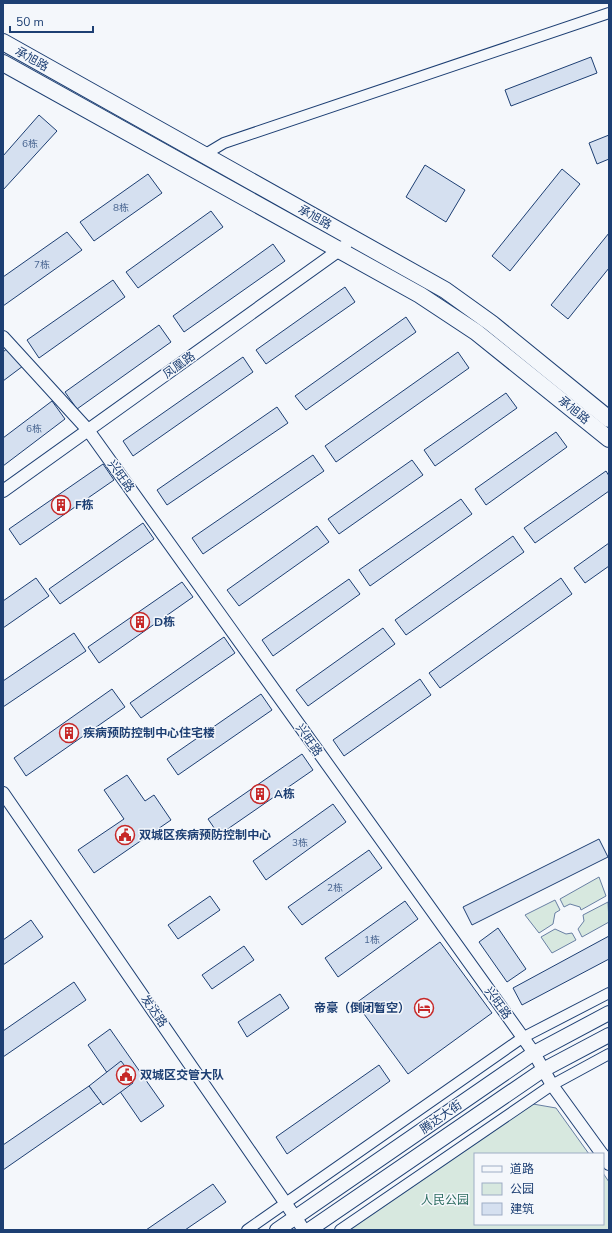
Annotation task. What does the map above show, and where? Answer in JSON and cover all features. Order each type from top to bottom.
[{"type":"main road","name":"承旭路","points":[[3,42],[445,290],[490,323],[609,419]]},
{"type":"main road","name":"承旭路","points":[[3,63],[420,295],[476,332],[609,439]]},
{"type":"main road","name":"腾达大街","points":[[277,1230],[534,1053],[609,1012]]},
{"type":"main road","name":"腾达大街","points":[[309,1230],[543,1070],[609,1035]]},
{"type":"street","points":[[204,155],[224,143],[609,13]]},
{"type":"street","name":"凤凰路","points":[[3,491],[355,239]]},
{"type":"street","name":"兴旺路","points":[[3,337],[88,430],[534,1053],[552,1085],[601,1153]]},
{"type":"street","name":"发达路","points":[[3,793],[304,1230]]},
{"type":"street","points":[[247,1230],[285,1202],[522,1038],[609,993]]},
{"type":"street","points":[[340,1230],[552,1085],[609,1054]]},
{"type":"green space","points":[[599,877],[606,896],[581,910],[580,907],[570,904],[564,907],[560,899]]},
{"type":"green space","points":[[555,900],[560,910],[555,913],[553,924],[539,933],[525,915]]},
{"type":"green space","points":[[608,902],[609,922],[582,937],[578,929],[584,921],[583,915]]},
{"type":"green space","points":[[555,929],[566,934],[572,933],[576,940],[552,953],[541,937]]},
{"type":"green space","name":"人民公园","points":[[533,1104],[556,1108],[588,1153],[474,1153],[474,1225],[604,1225],[604,1174],[609,1182],[609,1230],[346,1230]]},
{"type":"building","points":[[591,57],[597,73],[511,106],[505,90]]},
{"type":"building","points":[[39,115],[57,131],[3,190],[3,156]]},
{"type":"building","points":[[609,135],[609,159],[597,164],[589,143]]},
{"type":"building","points":[[425,165],[465,190],[446,222],[406,197]]},
{"type":"building","points":[[562,169],[580,184],[510,271],[492,256]]},
{"type":"building","points":[[148,174],[162,193],[94,241],[80,222]]},
{"type":"building","points":[[211,211],[223,227],[138,288],[126,272]]},
{"type":"building","points":[[67,232],[82,250],[3,306],[3,277]]},
{"type":"building","points":[[609,233],[609,268],[568,319],[551,305]]},
{"type":"building","points":[[273,244],[285,261],[184,332],[173,316]]},
{"type":"building","points":[[113,280],[125,297],[39,358],[27,340]]},
{"type":"building","points":[[345,287],[355,302],[266,364],[256,350]]},
{"type":"building","points":[[406,317],[416,332],[306,410],[295,396]]},
{"type":"building","points":[[159,325],[171,342],[77,409],[65,392]]},
{"type":"building","points":[[9,347],[23,366],[3,381],[3,352]]},
{"type":"building","points":[[458,352],[469,368],[336,462],[325,446]]},
{"type":"building","points":[[243,357],[253,372],[133,456],[123,441]]},
{"type":"building","points":[[506,393],[517,408],[435,466],[424,450]]},
{"type":"building","points":[[52,401],[65,419],[3,466],[3,438]]},
{"type":"building","points":[[277,407],[288,423],[167,505],[157,490]]},
{"type":"building","points":[[556,432],[567,447],[486,505],[475,489]]},
{"type":"building","points":[[313,455],[324,471],[203,554],[192,538]]},
{"type":"building","points":[[412,460],[423,475],[339,534],[328,519]]},
{"type":"building","name":"F栋","points":[[103,464],[114,480],[20,545],[9,529]]},
{"type":"building","points":[[606,471],[609,476],[609,491],[535,543],[524,528]]},
{"type":"building","points":[[461,499],[472,514],[370,586],[359,570]]},
{"type":"building","points":[[143,523],[154,539],[60,604],[49,589]]},
{"type":"building","points":[[317,526],[329,542],[239,606],[227,590]]},
{"type":"building","points":[[513,536],[524,552],[406,635],[395,620]]},
{"type":"building","points":[[609,543],[609,566],[585,583],[574,568]]},
{"type":"building","points":[[36,578],[49,596],[3,628],[3,601]]},
{"type":"building","points":[[561,578],[572,594],[440,688],[429,673]]},
{"type":"building","points":[[349,579],[360,594],[273,656],[262,640]]},
{"type":"building","name":"D栋","points":[[182,582],[193,597],[99,663],[88,647]]},
{"type":"building","points":[[383,628],[395,644],[308,706],[296,690]]},
{"type":"building","points":[[74,633],[86,651],[3,707],[3,681]]},
{"type":"building","points":[[224,637],[235,653],[141,718],[130,703]]},
{"type":"building","points":[[420,679],[431,695],[344,756],[333,740]]},
{"type":"building","name":"疾病预防控制中心住宅楼","points":[[112,689],[125,707],[26,776],[14,758]]},
{"type":"building","points":[[261,694],[272,710],[178,775],[167,759]]},
{"type":"building","name":"A栋","points":[[302,754],[313,770],[219,835],[208,819]]},
{"type":"building","name":"双城区疾病预防控制中心","points":[[127,775],[145,801],[154,795],[171,820],[94,873],[78,850],[124,819],[104,790]]},
{"type":"building","points":[[333,804],[346,822],[266,880],[253,861]]},
{"type":"building","points":[[599,839],[608,857],[472,925],[463,907]]},
{"type":"building","points":[[369,850],[382,868],[302,925],[288,907]]},
{"type":"building","points":[[210,896],[220,910],[178,939],[168,925]]},
{"type":"building","points":[[405,901],[418,919],[338,977],[325,958]]},
{"type":"building","points":[[31,920],[43,937],[3,965],[3,940]]},
{"type":"building","points":[[498,928],[526,969],[507,982],[479,942]]},
{"type":"building","points":[[609,936],[609,959],[522,1005],[513,988]]},
{"type":"building","name":"帝豪（倒闭暂空）","points":[[440,942],[492,1013],[408,1074],[356,1003]]},
{"type":"building","points":[[244,946],[254,960],[212,989],[202,975]]},
{"type":"building","points":[[74,982],[86,1000],[3,1057],[3,1031]]},
{"type":"building","points":[[280,994],[289,1008],[247,1037],[238,1022]]},
{"type":"building","name":"双城区交管大队","points":[[110,1029],[164,1106],[141,1122],[88,1045]]},
{"type":"building","points":[[121,1061],[128,1070],[125,1072],[133,1083],[103,1105],[89,1086]]},
{"type":"building","points":[[379,1065],[390,1081],[287,1154],[276,1137]]},
{"type":"building","points":[[89,1086],[101,1102],[3,1170],[3,1145]]},
{"type":"building","points":[[213,1184],[226,1202],[185,1230],[146,1230]]},
{"type":"place","name":"F栋","points":[[61,505]]},
{"type":"place","name":"D栋","points":[[140,622]]},
{"type":"place","name":"疾病预防控制中心住宅楼","points":[[69,733]]},
{"type":"place","name":"A栋","points":[[260,794]]},
{"type":"place","name":"双城区疾病预防控制中心","points":[[125,835]]},
{"type":"place","name":"帝豪（倒闭暂空）","points":[[424,1008]]},
{"type":"place","name":"双城区交管大队","points":[[126,1075]]}]
